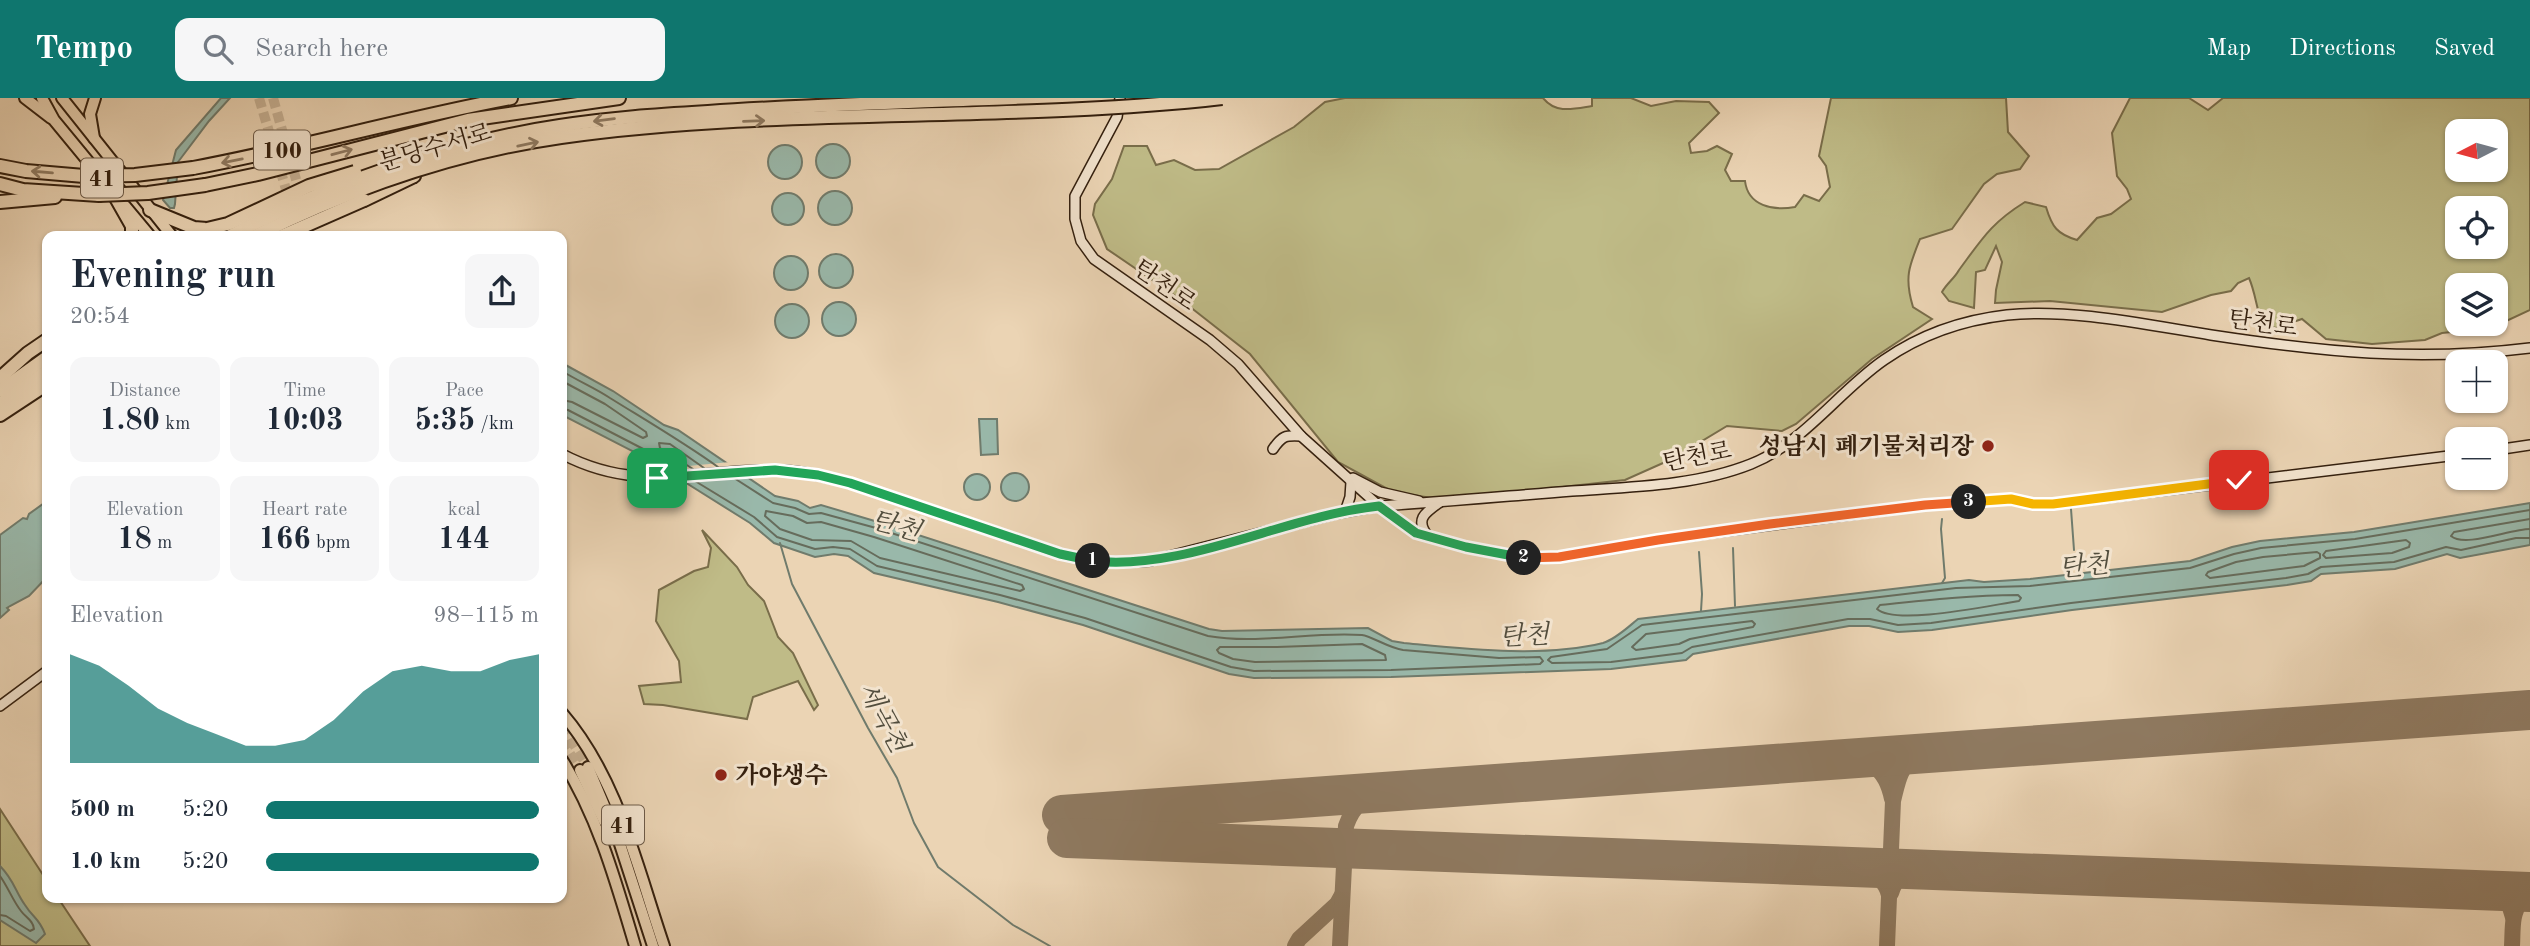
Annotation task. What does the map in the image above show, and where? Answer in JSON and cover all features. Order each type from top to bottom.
[{"type":"highway","name":"100","points":[[0,166],[84,176],[135,175],[193,169],[421,115],[511,98]]},
{"type":"highway","name":"100","points":[[0,184],[23,190],[78,194],[148,193],[258,174],[468,120],[619,98]]},
{"type":"highway","name":"분당수서로","points":[[240,231],[306,200],[499,138],[560,126],[635,117],[747,109],[1014,98]]},
{"type":"highway","name":"분당수서로","points":[[266,231],[432,161],[559,137],[636,128],[728,122],[1089,108],[1223,98]]},
{"type":"highway","points":[[150,210],[194,228],[207,229],[228,224],[309,186],[355,172],[432,161]]},
{"type":"highway","points":[[292,231],[432,161]]},
{"type":"highway","points":[[111,188],[132,226],[132,231]]},
{"type":"highway","points":[[0,202],[78,194]]},
{"type":"highway","points":[[0,378],[42,343]]},
{"type":"highway","points":[[0,391],[35,383]]},
{"type":"highway","points":[[0,404],[35,383]]},
{"type":"highway","points":[[0,415],[35,383]]},
{"type":"main road","points":[[25,98],[54,120]]},
{"type":"main road","name":"41","points":[[42,98],[54,120],[146,231]]},
{"type":"main road","name":"41","points":[[62,98],[168,231]]},
{"type":"main road","points":[[94,141],[90,114],[96,98]]},
{"type":"main road","name":"탄천로","points":[[1120,98],[1117,117],[1075,196],[1075,219],[1080,241],[1094,259],[1210,340],[1238,364],[1301,436],[1379,506],[1637,486],[1705,477],[1752,464],[1794,439],[1882,361],[1927,336],[1966,321],[2008,315],[2047,314],[2102,319],[2356,354],[2477,355],[2530,348]]},
{"type":"main road","points":[[1273,449],[1281,437],[1301,436]]},
{"type":"main road","points":[[2508,448],[2530,445]]},
{"type":"main road","points":[[567,456],[618,475],[657,478],[775,470],[818,475],[850,483],[1060,554],[1114,563],[1150,561],[1335,514],[1379,506],[1416,533],[1429,537],[1512,557],[1559,557],[1658,540],[1925,505],[2011,499],[2033,504],[2053,504],[2445,456]]},
{"type":"main road","points":[[1335,467],[1380,492],[1424,502]]},
{"type":"main road","points":[[1345,512],[1351,482]]},
{"type":"main road","points":[[1429,537],[1420,521],[1422,516],[1441,501]]},
{"type":"main road","points":[[0,706],[42,675]]},
{"type":"main road","name":"41","points":[[567,719],[598,766],[620,815],[664,946]]},
{"type":"main road","points":[[567,729],[579,735]]},
{"type":"main road","name":"41","points":[[567,768],[579,787],[598,830],[635,946]]},
{"type":"main road","points":[[645,946],[584,768],[619,841],[653,946]]},
{"type":"shaded area","points":[[1345,98],[1543,98],[1553,106],[1565,109],[1592,106],[1592,98],[1631,98],[1651,106],[1676,101],[1709,102],[1719,113],[1689,143],[1691,153],[1707,151],[1717,146],[1732,154],[1725,170],[1731,181],[1745,181],[1747,189],[1756,201],[1778,208],[1795,207],[1804,195],[1819,201],[1830,187],[1826,166],[1819,156],[1831,98],[2006,98],[2008,132],[2029,156],[2020,169],[1997,174],[1984,184],[1952,229],[1920,239],[1911,265],[1909,288],[1913,307],[1932,319],[1872,359],[1796,424],[1782,431],[1727,426],[1672,459],[1625,480],[1445,500],[1393,492],[1338,462],[1250,354],[1180,299],[1107,249],[1093,215],[1095,204],[1112,179],[1124,146],[1147,146],[1156,165],[1174,160],[1195,170],[1219,169],[1294,127],[1325,102]]},
{"type":"shaded area","points":[[2130,98],[2189,98],[2208,110],[2223,98],[2530,98],[2530,310],[2508,320],[2508,273],[2445,273],[2445,333],[2425,340],[2372,344],[2326,339],[2302,319],[2276,328],[2263,325],[2249,278],[2238,283],[2231,291],[2162,312],[2050,301],[1995,303],[2002,262],[1996,246],[1985,270],[1976,272],[1974,308],[1949,301],[1942,292],[1981,240],[2004,217],[2025,202],[2046,207],[2056,229],[2077,240],[2097,218],[2111,214],[2131,199],[2117,176],[2112,133]]},
{"type":"shaded area","points":[[702,530],[764,601],[778,637],[793,653],[818,705],[814,710],[798,681],[753,697],[747,719],[644,704],[639,686],[681,682],[679,661],[656,621],[659,590],[694,571],[708,567],[711,548]]},
{"type":"shaded area","points":[[0,809],[42,873],[42,903],[61,903],[90,946],[0,946]]},
{"type":"water","points":[[221,98],[230,98],[178,162],[175,204],[174,208],[170,208],[163,200],[176,150]]},
{"type":"water","points":[[833,144],[845,149],[850,161],[845,173],[833,178],[821,173],[816,161],[821,149]]},
{"type":"water","points":[[785,145],[797,150],[802,162],[797,174],[785,179],[773,174],[768,162],[773,150]]},
{"type":"water","points":[[835,191],[847,196],[852,208],[847,220],[835,225],[823,220],[818,208],[823,196]]},
{"type":"water","points":[[788,193],[800,197],[804,209],[800,221],[788,225],[776,221],[772,209],[776,197]]},
{"type":"water","points":[[836,254],[848,259],[853,271],[848,283],[836,288],[824,283],[819,271],[824,259]]},
{"type":"water","points":[[791,256],[803,261],[808,273],[803,285],[791,290],[779,285],[774,273],[779,261]]},
{"type":"water","points":[[839,302],[851,307],[856,319],[851,331],[839,336],[827,331],[822,319],[827,307]]},
{"type":"water","points":[[792,304],[804,309],[809,321],[804,333],[792,338],[780,333],[775,321],[780,309]]},
{"type":"water","name":"탄천","points":[[567,366],[613,391],[664,425],[678,430],[775,496],[798,501],[810,508],[821,505],[878,522],[1209,629],[1368,628],[1392,641],[1504,651],[1579,648],[1603,643],[1617,636],[1638,619],[1969,580],[1984,582],[2030,579],[2190,561],[2260,541],[2354,532],[2530,503],[2530,545],[2460,558],[2447,554],[2395,569],[2321,574],[2311,581],[2287,585],[2072,610],[1932,630],[1898,632],[1869,626],[1849,626],[1693,654],[1686,660],[1611,669],[1391,677],[1254,678],[1229,674],[1083,625],[874,573],[848,556],[834,554],[815,557],[774,543],[750,523],[648,459],[567,418]]},
{"type":"water","points":[[979,419],[997,419],[998,454],[981,455]]},
{"type":"water","points":[[1015,473],[1025,477],[1029,487],[1025,497],[1015,501],[1005,497],[1001,487],[1005,477]]},
{"type":"water","points":[[977,474],[986,478],[990,487],[986,496],[977,500],[968,496],[964,487],[968,478]]},
{"type":"water","points":[[42,505],[42,582],[29,596],[7,608],[9,610],[0,618],[0,535],[23,518],[27,519],[29,514]]},
{"type":"water","points":[[0,866],[43,929],[45,934],[36,943],[0,920]]},
{"type":"pier","points":[[730,462],[751,477],[679,483],[657,469]]},
{"type":"waterway","points":[[2071,509],[2074,550]]},
{"type":"waterway","points":[[1942,519],[1945,578],[1942,583]]},
{"type":"waterway","name":"세곡천","points":[[780,543],[792,584],[897,778],[914,823],[938,867],[1013,925],[1050,946]]},
{"type":"waterway","points":[[1733,548],[1735,606]]},
{"type":"waterway","points":[[1699,552],[1701,611]]},
{"type":"waterway","points":[[2069,575],[2075,557]]},
{"type":"taxiway","points":[[1887,946],[1893,801],[1896,788],[1903,770],[1913,759],[1944,750]]},
{"type":"taxiway","points":[[1838,758],[1859,761],[1874,767],[1885,779],[1892,799]]},
{"type":"taxiway","points":[[1340,946],[1346,826],[1361,803],[1386,791]]},
{"type":"taxiway","points":[[1863,868],[1879,878],[1889,895]]},
{"type":"taxiway","points":[[1891,893],[1901,877],[1920,870]]},
{"type":"taxiway","points":[[2480,891],[2489,897],[2508,901],[2513,917]]},
{"type":"taxiway","points":[[1295,946],[1299,939],[1337,904],[1342,895]]},
{"type":"taxiway","points":[[2512,946],[2516,911],[2521,901],[2530,902]]},
{"type":"runway","points":[[1062,815],[2530,710]]},
{"type":"runway","points":[[1067,838],[2530,892]]},
{"type":"tunnel","points":[[259,98],[290,203]]},
{"type":"tunnel","points":[[273,98],[301,197]]},
{"type":"tunnel","points":[[567,734],[588,767]]},
{"type":"tunnel","points":[[567,749],[580,770]]},
{"type":"place","name":"성남시 폐기물처리장","points":[[1988,446]]},
{"type":"place","name":"가야생수","points":[[721,775]]},
{"type":"route","points":[[657,478],[775,470],[818,475],[850,483],[1060,554],[1114,563],[1150,561],[1335,514],[1379,506],[1416,533],[1466,547],[1527,559],[1559,557],[1720,531],[1941,503],[2011,499],[2033,504],[2053,504],[2239,480]]}]
